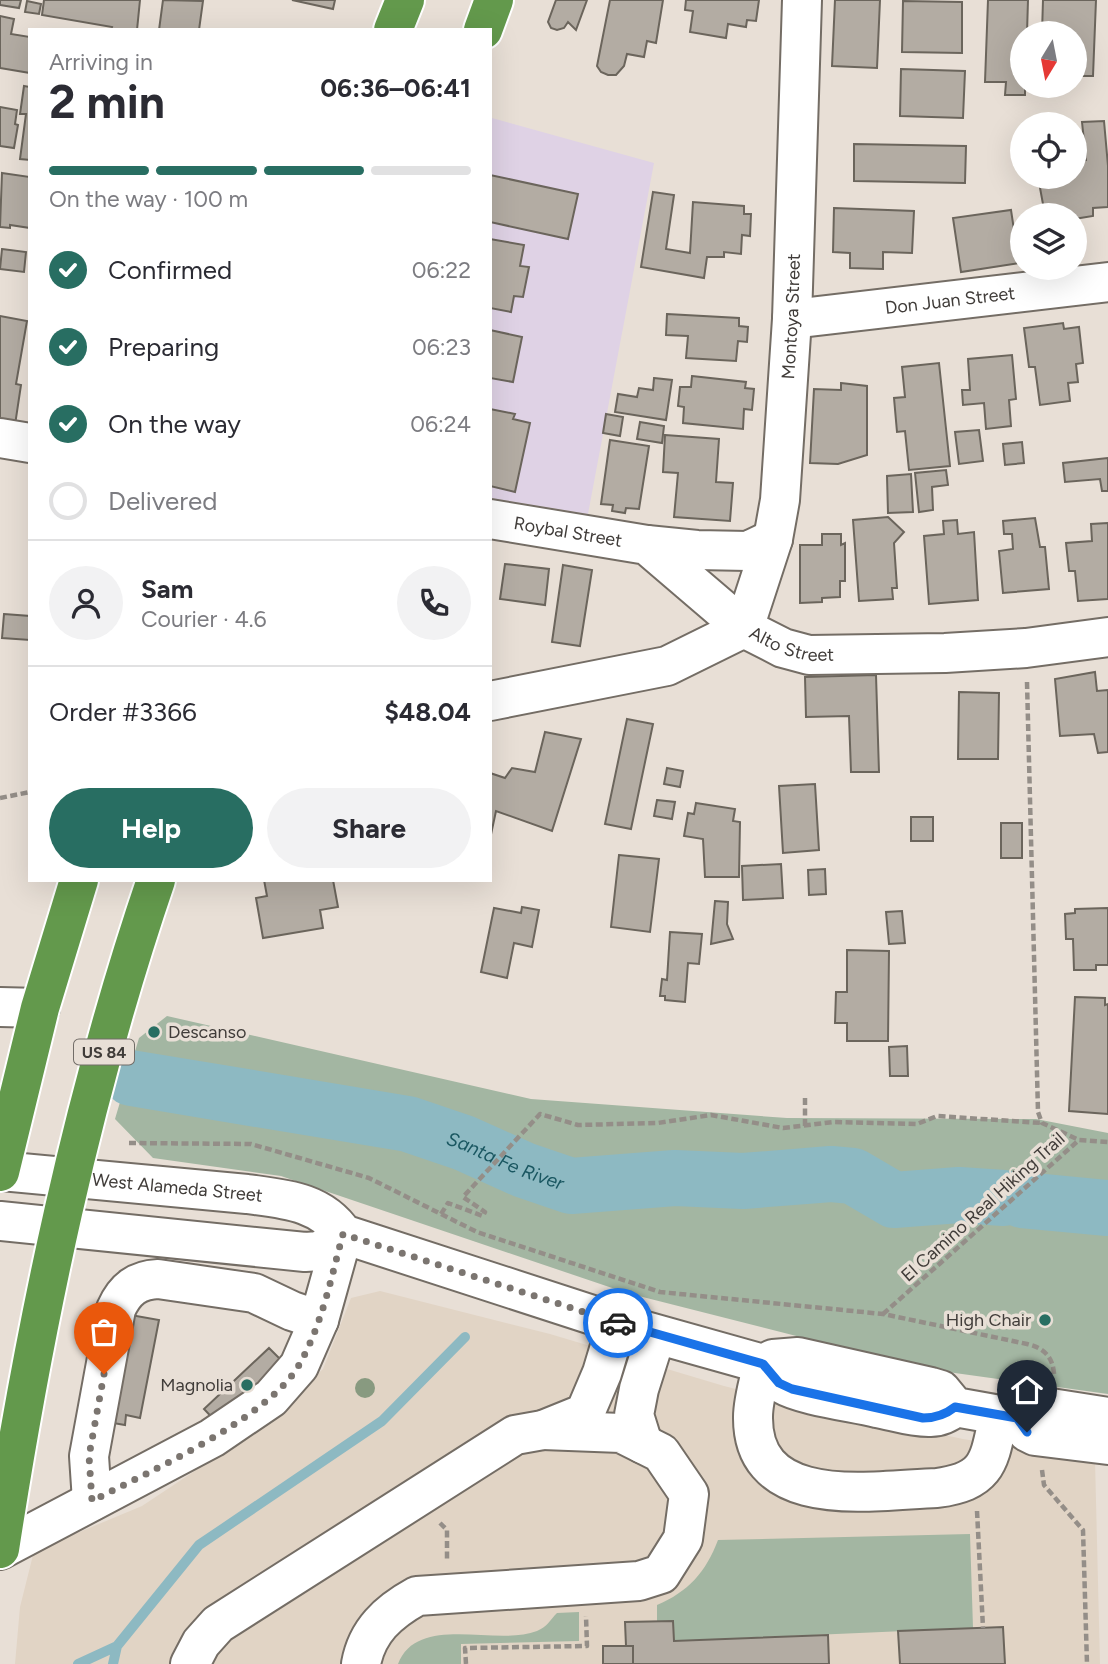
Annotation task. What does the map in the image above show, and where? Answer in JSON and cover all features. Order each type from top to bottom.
[{"type":"highway","points":[[394,28],[405,0]]},
{"type":"highway","points":[[484,28],[494,0]]},
{"type":"highway","points":[[0,1171],[40,1008],[78,882]]},
{"type":"highway","name":"US 84","points":[[0,1549],[13,1460],[71,1178],[102,1059],[155,882]]},
{"type":"street","name":"Montoya Street","points":[[744,628],[773,539],[780,500],[792,319],[802,0]]},
{"type":"street","name":"Don Juan Street","points":[[792,319],[1108,282]]},
{"type":"street","points":[[0,438],[28,443]]},
{"type":"street","name":"Roybal Street","points":[[492,519],[647,545],[697,550],[748,551],[773,539]]},
{"type":"street","name":"Roybal Street","points":[[647,545],[744,628]]},
{"type":"street","name":"Alto Street","points":[[492,701],[667,666],[744,628],[783,648],[809,655],[972,652],[1108,637]]},
{"type":"street","points":[[0,1007],[40,1008]]},
{"type":"street","name":"West Alameda Street","points":[[0,1171],[277,1199],[324,1212],[343,1234],[656,1335],[763,1364],[779,1383],[792,1389],[923,1418],[935,1418],[955,1407],[1008,1416],[1035,1436],[1108,1445]]},
{"type":"street","points":[[0,1221],[305,1252],[320,1251],[343,1234]]},
{"type":"street","points":[[0,1549],[212,1438],[271,1398],[299,1366],[319,1320],[343,1234]]},
{"type":"street","points":[[92,1501],[89,1456],[116,1309],[127,1290],[146,1279],[158,1279],[254,1293],[319,1320]]},
{"type":"street","points":[[190,1664],[201,1643],[218,1625],[515,1435],[543,1430],[585,1413],[602,1373],[618,1323]]},
{"type":"street","points":[[643,1444],[634,1415],[656,1335]]},
{"type":"street","points":[[763,1364],[753,1418],[759,1447],[776,1472],[788,1481],[818,1491],[937,1488],[965,1481],[987,1465],[1008,1416]]},
{"type":"street","name":"West Alameda Street","points":[[1008,1416],[1038,1406],[1108,1417]]},
{"type":"street","points":[[361,1664],[364,1646],[378,1626],[398,1607],[417,1596],[639,1581],[661,1574],[682,1539],[689,1494],[661,1453],[621,1433],[543,1430]]},
{"type":"path","points":[[1027,679],[1036,1072],[1038,1112],[1042,1123]]},
{"type":"path","points":[[0,798],[28,792]]},
{"type":"path","points":[[805,1098],[805,1125]]},
{"type":"path","points":[[441,1214],[448,1203],[483,1216],[485,1212],[463,1198],[540,1114],[578,1125],[658,1123],[710,1115],[783,1128],[833,1122],[917,1125],[937,1116],[1042,1123],[1079,1140]]},
{"type":"path","name":"El Camino Real Hiking Trail","points":[[883,1314],[1079,1140],[1108,1142]]},
{"type":"path","points":[[129,1143],[251,1144],[369,1178],[477,1231],[660,1292],[883,1314],[1037,1346],[1051,1359],[1054,1379]]},
{"type":"path","points":[[1041,1460],[1044,1485],[1083,1530],[1087,1664]]},
{"type":"path","points":[[977,1500],[983,1628]]},
{"type":"path","points":[[466,1664],[466,1648],[587,1646],[586,1606]]},
{"type":"shaded area","points":[[492,118],[654,163],[588,514],[492,498]]},
{"type":"shaded area","points":[[380,1291],[550,1334],[782,1401],[963,1439],[1095,1460],[1100,1664],[15,1664],[20,1607],[34,1551],[142,1506],[258,1429],[323,1369],[351,1298]]},
{"type":"green space","points":[[167,1016],[531,1099],[787,1118],[1036,1119],[1108,1133],[1108,1394],[926,1369],[627,1293],[281,1176],[153,1158],[115,1119],[139,1038]]},
{"type":"green space","points":[[970,1534],[973,1628],[674,1641],[673,1621],[657,1621],[657,1605],[678,1594],[695,1580],[708,1562],[718,1540]]},
{"type":"green space","points":[[579,1612],[579,1641],[461,1644],[461,1664],[398,1664],[408,1649],[422,1640],[440,1635],[520,1635],[537,1631],[557,1613]]},
{"type":"building","points":[[0,0],[21,0],[19,8],[0,5]]},
{"type":"building","points":[[44,0],[140,0],[137,28],[112,28],[42,15]]},
{"type":"building","points":[[163,0],[203,1],[199,28],[159,28]]},
{"type":"building","points":[[292,0],[335,0],[333,9]]},
{"type":"building","points":[[556,0],[587,0],[576,30],[568,22],[564,28],[551,28],[548,22]]},
{"type":"building","points":[[610,0],[663,0],[656,43],[647,41],[644,57],[627,54],[624,66],[616,75],[601,72],[597,66]]},
{"type":"building","points":[[686,0],[759,0],[756,21],[747,20],[746,27],[728,24],[726,38],[690,32],[693,11],[685,10]]},
{"type":"building","points":[[835,0],[880,0],[877,68],[832,66]]},
{"type":"building","points":[[988,0],[1028,0],[1027,21],[1010,21],[1010,95],[1005,95],[1006,82],[985,82]]},
{"type":"building","points":[[1043,0],[1096,0],[1093,76],[1087,76],[1087,21],[1042,21]]},
{"type":"building","points":[[27,1],[41,4],[39,14],[25,12]]},
{"type":"building","points":[[903,1],[962,2],[962,53],[902,52]]},
{"type":"building","points":[[0,16],[14,19],[11,34],[28,37],[28,73],[0,68]]},
{"type":"building","points":[[901,69],[965,71],[963,118],[900,116]]},
{"type":"building","points":[[24,86],[28,87],[28,160],[20,159],[26,114],[20,114]]},
{"type":"building","points":[[0,107],[17,110],[15,124],[18,125],[14,148],[0,146]]},
{"type":"building","points":[[1104,121],[1108,207],[1093,208],[1093,216],[1087,217],[1087,203],[1043,203],[1040,189],[1087,189],[1087,122]]},
{"type":"building","points":[[854,144],[966,146],[965,183],[854,181]]},
{"type":"building","points":[[2,173],[28,177],[28,228],[10,225],[10,228],[0,227]]},
{"type":"building","points":[[492,175],[578,194],[568,239],[492,222]]},
{"type":"building","points":[[653,192],[674,195],[666,249],[690,253],[693,202],[744,206],[744,214],[751,214],[750,236],[742,235],[741,254],[724,252],[724,257],[707,257],[704,278],[641,267]]},
{"type":"building","points":[[834,208],[914,211],[912,253],[883,252],[883,269],[850,268],[850,253],[833,252]]},
{"type":"building","points":[[1010,210],[1010,264],[961,272],[953,218]]},
{"type":"building","points":[[492,239],[524,245],[520,266],[529,267],[523,297],[514,296],[511,312],[492,308]]},
{"type":"building","points":[[2,249],[26,252],[24,272],[0,269]]},
{"type":"building","points":[[667,314],[739,318],[739,326],[748,327],[747,342],[738,341],[736,361],[686,358],[688,336],[666,335]]},
{"type":"building","points":[[0,316],[27,321],[16,384],[21,385],[15,425],[0,423]]},
{"type":"building","points":[[1063,323],[1064,329],[1079,327],[1083,363],[1076,364],[1078,382],[1068,383],[1070,401],[1040,405],[1035,367],[1029,367],[1024,328]]},
{"type":"building","points":[[492,330],[522,337],[513,382],[492,378]]},
{"type":"building","points":[[1012,355],[1016,399],[1009,400],[1011,426],[986,429],[984,403],[963,405],[962,390],[970,390],[968,359]]},
{"type":"building","points":[[939,363],[950,466],[909,470],[905,431],[897,432],[894,398],[905,397],[902,367]]},
{"type":"building","points":[[692,376],[746,382],[745,388],[754,389],[752,410],[744,409],[743,429],[683,423],[684,407],[678,406],[680,387],[691,387]]},
{"type":"building","points":[[654,378],[672,380],[666,420],[615,412],[618,394],[637,397],[639,388],[653,390]]},
{"type":"building","points":[[841,383],[867,386],[867,455],[838,464],[810,463],[814,389],[841,390]]},
{"type":"building","points":[[492,409],[515,414],[513,419],[530,423],[515,492],[492,486]]},
{"type":"building","points":[[606,414],[623,417],[620,436],[603,433]]},
{"type":"building","points":[[640,422],[664,426],[662,443],[637,439]]},
{"type":"building","points":[[979,430],[983,461],[959,464],[955,432]]},
{"type":"building","points":[[665,435],[719,439],[716,482],[733,483],[730,521],[674,517],[678,473],[663,472]]},
{"type":"building","points":[[610,440],[649,446],[639,509],[626,508],[625,513],[612,511],[613,505],[601,504]]},
{"type":"building","points":[[1022,442],[1024,463],[1005,465],[1003,444]]},
{"type":"building","points":[[1108,458],[1108,491],[1102,491],[1100,479],[1065,482],[1063,463]]},
{"type":"building","points":[[946,470],[948,485],[932,487],[933,510],[919,512],[915,473]]},
{"type":"building","points":[[911,474],[913,512],[888,513],[887,476]]},
{"type":"building","points":[[888,517],[904,532],[894,543],[897,588],[892,588],[893,599],[859,601],[853,520]]},
{"type":"building","points":[[1035,518],[1040,547],[1045,547],[1049,589],[1003,593],[999,551],[1013,549],[1012,534],[1004,534],[1003,521]]},
{"type":"building","points":[[957,520],[958,534],[974,532],[978,600],[929,604],[924,536],[944,534],[943,521]]},
{"type":"building","points":[[1108,523],[1108,599],[1078,601],[1075,571],[1069,571],[1066,543],[1092,541],[1091,524]]},
{"type":"building","points":[[822,534],[841,534],[841,545],[845,543],[845,581],[840,581],[840,597],[822,598],[822,602],[800,603],[800,545],[822,545]]},
{"type":"building","points":[[505,564],[549,569],[545,605],[500,599]]},
{"type":"building","points":[[563,565],[592,570],[580,646],[552,642]]},
{"type":"building","points":[[4,614],[28,616],[28,640],[2,638]]},
{"type":"building","points":[[1095,672],[1097,691],[1108,690],[1108,752],[1098,753],[1094,734],[1060,736],[1055,679]]},
{"type":"building","points":[[876,675],[879,772],[851,772],[849,716],[806,717],[805,677]]},
{"type":"building","points":[[959,692],[999,693],[998,759],[958,759]]},
{"type":"building","points":[[627,719],[653,724],[631,829],[605,824]]},
{"type":"building","points":[[545,732],[581,739],[552,831],[496,811],[492,830],[492,774],[505,778],[512,768],[535,772]]},
{"type":"building","points":[[667,768],[683,771],[680,787],[664,784]]},
{"type":"building","points":[[815,784],[819,850],[783,853],[779,786]]},
{"type":"building","points":[[657,800],[675,802],[672,819],[654,816]]},
{"type":"building","points":[[696,803],[735,809],[733,821],[740,822],[739,877],[705,877],[703,839],[684,836],[688,813],[694,814]]},
{"type":"building","points":[[911,817],[933,817],[933,841],[911,841]]},
{"type":"building","points":[[1001,823],[1022,823],[1022,858],[1001,858]]},
{"type":"building","points":[[619,855],[659,859],[650,932],[611,927]]},
{"type":"building","points":[[781,864],[783,898],[743,900],[742,866]]},
{"type":"building","points":[[825,869],[826,894],[809,895],[808,870]]},
{"type":"building","points":[[264,882],[333,882],[338,907],[320,910],[323,928],[263,938],[256,898],[267,896]]},
{"type":"building","points":[[715,901],[728,902],[727,924],[733,939],[711,944]]},
{"type":"building","points":[[522,907],[539,910],[532,947],[514,943],[507,978],[481,972],[494,908],[521,913]]},
{"type":"building","points":[[1108,908],[1108,965],[1096,965],[1096,970],[1074,970],[1073,939],[1066,939],[1065,914],[1075,913],[1075,909]]},
{"type":"building","points":[[902,911],[905,943],[889,944],[886,912]]},
{"type":"building","points":[[670,932],[702,934],[699,964],[688,963],[685,1002],[665,1000],[665,996],[660,996],[662,979],[667,980]]},
{"type":"building","points":[[847,950],[889,951],[888,1041],[847,1041],[847,1023],[835,1023],[836,992],[847,992]]},
{"type":"building","points":[[1075,997],[1105,998],[1105,1005],[1108,1004],[1108,1114],[1069,1111]]},
{"type":"building","points":[[907,1046],[908,1076],[890,1076],[889,1047]]},
{"type":"building","points":[[125,1314],[159,1320],[140,1418],[126,1415],[125,1425],[113,1423]]},
{"type":"building","points":[[269,1348],[287,1366],[222,1428],[204,1409]]},
{"type":"building","points":[[673,1621],[674,1641],[828,1635],[829,1664],[633,1664],[633,1646],[626,1646],[625,1622]]},
{"type":"building","points":[[1003,1627],[1005,1664],[900,1664],[898,1631]]},
{"type":"building","points":[[603,1646],[633,1646],[633,1664],[603,1664]]},
{"type":"waterway","name":"Santa Fe River","points":[[131,1078],[408,1124],[464,1143],[524,1170],[571,1186],[675,1178],[743,1181],[831,1174],[853,1176],[894,1200],[959,1195],[1004,1198]]},
{"type":"waterway","name":"Santa Fe River","points":[[1022,1200],[1108,1208]]},
{"type":"waterway","points":[[113,1664],[117,1646],[199,1545],[382,1421],[465,1337]]},
{"type":"waterway","points":[[78,1664],[117,1646]]},
{"type":"way so far","points":[[104,1374],[89,1456],[92,1501],[212,1438],[271,1398],[299,1366],[319,1320],[343,1234],[618,1323]]},
{"type":"place","name":"Descanso","points":[[154,1032]]},
{"type":"place","name":"High Chair","points":[[1045,1320]]},
{"type":"place","name":"Magnolia","points":[[247,1385]]},
{"type":"route","points":[[618,1323],[763,1364],[779,1383],[792,1389],[923,1418],[935,1418],[955,1407],[1017,1418],[1027,1432]]}]
